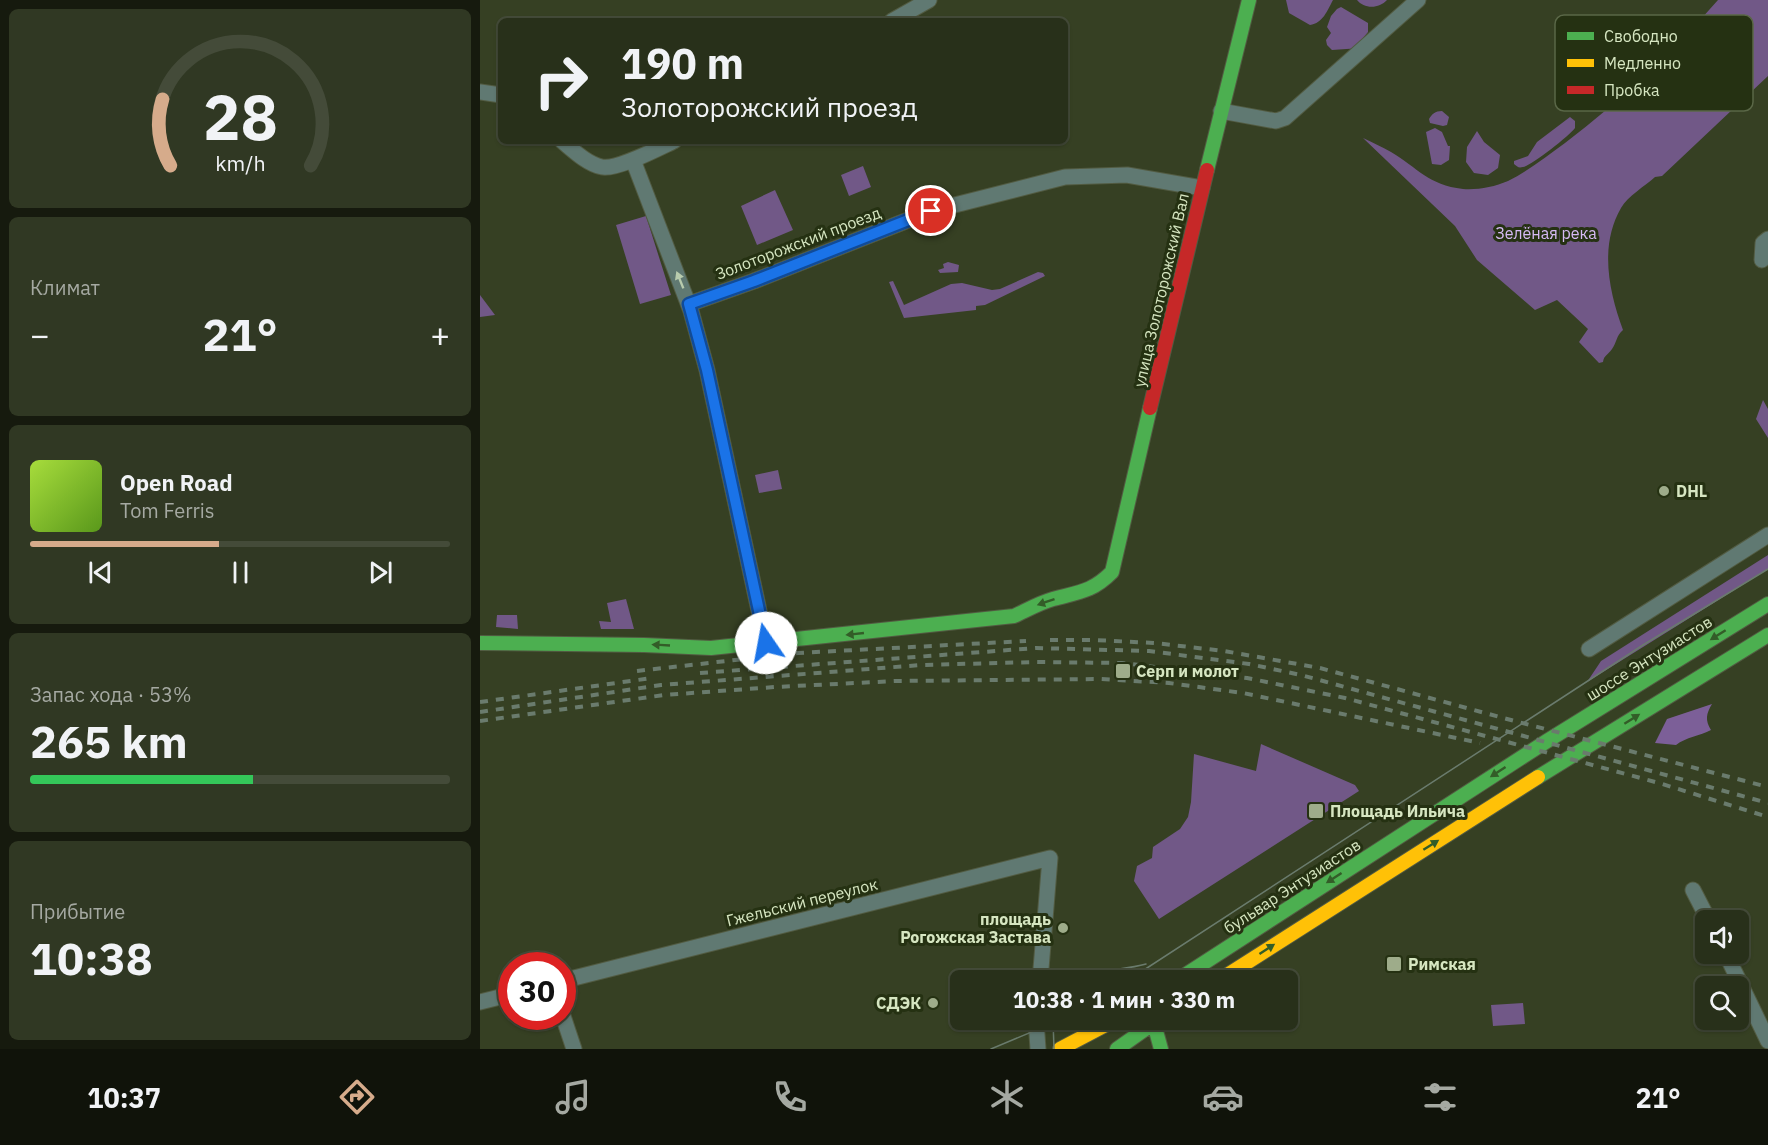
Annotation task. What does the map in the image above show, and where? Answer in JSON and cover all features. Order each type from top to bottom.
[{"type":"main road","name":"улица Золоторожский Вал","points":[[766,643],[1014,616],[1045,602],[1093,590],[1101,585],[1112,572],[1202,188],[1249,0]]},
{"type":"main road","name":"шоссе Энтузиастов","points":[[1547,741],[1768,604]]},
{"type":"main road","points":[[1235,970],[1582,749],[1768,635]]},
{"type":"main road","points":[[480,643],[711,648],[766,643]]},
{"type":"main road","name":"бульвар Энтузиастов","points":[[1193,970],[1547,741]]},
{"type":"main road","points":[[1066,1048],[1098,1030]]},
{"type":"main road","points":[[1117,1049],[1143,1030]]},
{"type":"main road","points":[[1157,1030],[1161,1049]]},
{"type":"street","points":[[896,18],[929,0]]},
{"type":"street","points":[[1221,111],[1276,121],[1285,118],[1418,0]]},
{"type":"street","points":[[480,92],[498,95]]},
{"type":"street","points":[[566,144],[588,162],[603,168],[633,160],[668,144]]},
{"type":"street","points":[[633,160],[689,304],[707,370],[766,643]]},
{"type":"street","name":"Золоторожский проезд","points":[[689,304],[754,281],[931,211],[1065,177],[1127,175],[1202,188]]},
{"type":"street","points":[[1765,262],[1763,243],[1768,238]]},
{"type":"street","points":[[1589,649],[1768,535]]},
{"type":"street","name":"Гжельский переулок","points":[[576,977],[1050,858],[1041,970]]},
{"type":"street","points":[[1693,890],[1703,910]]},
{"type":"street","points":[[1731,964],[1768,1041]]},
{"type":"street","points":[[480,1002],[498,998]]},
{"type":"street","points":[[567,1030],[573,1049]]},
{"type":"street","points":[[1037,1030],[1038,1049]]},
{"type":"green space","points":[[1286,0],[1333,0],[1321,19],[1310,25],[1289,13]]},
{"type":"green space","points":[[1357,0],[1387,0],[1372,7]]},
{"type":"green space","name":"Зелёная река","points":[[1718,0],[1768,0],[1768,76],[1753,90],[1753,15],[1705,15]]},
{"type":"green space","points":[[1341,7],[1368,23],[1368,32],[1363,38],[1366,43],[1361,48],[1332,50],[1327,45],[1326,40],[1331,33],[1327,27],[1331,16]]},
{"type":"green space","points":[[1442,111],[1449,117],[1447,125],[1430,123],[1429,119],[1433,114]]},
{"type":"green space","name":"Зелёная река","points":[[1605,111],[1731,111],[1662,176],[1655,177],[1632,195],[1621,208],[1610,238],[1608,269],[1610,285],[1623,330],[1603,362],[1599,363],[1579,342],[1588,329],[1557,300],[1535,310],[1477,260],[1455,226],[1363,138],[1391,152],[1432,180],[1463,189],[1486,188],[1503,183],[1565,143]]},
{"type":"green space","points":[[1570,117],[1575,121],[1575,128],[1558,144],[1523,167],[1514,164],[1514,161],[1528,156],[1537,142]]},
{"type":"green space","points":[[1435,128],[1442,132],[1450,146],[1449,160],[1441,165],[1432,164],[1426,132]]},
{"type":"green space","points":[[1477,131],[1484,142],[1500,155],[1498,168],[1488,175],[1474,173],[1466,162],[1467,147]]},
{"type":"green space","points":[[863,166],[871,187],[849,196],[841,175]]},
{"type":"green space","points":[[775,190],[793,230],[757,245],[741,206]]},
{"type":"green space","points":[[646,216],[671,295],[640,304],[616,225]]},
{"type":"green space","points":[[948,262],[959,265],[958,272],[940,273],[938,270],[944,268],[943,264]]},
{"type":"green space","points":[[1038,272],[1045,276],[985,305],[976,306],[976,310],[904,318],[889,282],[893,281],[904,305],[951,284],[962,283],[992,290],[1000,289]]},
{"type":"green space","points":[[480,295],[495,315],[480,317]]},
{"type":"green space","points":[[1763,400],[1768,409],[1768,438],[1756,419]]},
{"type":"green space","points":[[778,470],[782,489],[759,493],[755,475]]},
{"type":"green space","points":[[1768,555],[1768,569],[1587,682],[1601,661]]},
{"type":"green space","points":[[626,599],[634,629],[601,629],[599,621],[611,622],[607,603]]},
{"type":"green space","points":[[497,615],[517,615],[518,629],[496,627]]},
{"type":"green space","points":[[1261,744],[1355,785],[1359,791],[1159,919],[1134,881],[1137,866],[1152,858],[1153,847],[1180,829],[1188,817],[1194,754],[1256,771]]},
{"type":"green space","points":[[1523,1003],[1525,1024],[1493,1026],[1491,1005]]},
{"type":"shaded area","points":[[1712,704],[1707,717],[1711,730],[1676,745],[1655,743],[1667,719]]},
{"type":"tram line","points":[[1144,970],[1643,645],[1768,569]]},
{"type":"tram line","points":[[1112,970],[1146,964]]},
{"type":"tram line","points":[[991,1049],[1036,1030]]},
{"type":"tram line","points":[[1053,1030],[1054,1049]]},
{"type":"railway","points":[[1050,640],[1155,643],[1224,651],[1320,668],[1768,787]]},
{"type":"railway","points":[[637,671],[798,653],[1026,641]]},
{"type":"railway","points":[[700,673],[1036,648],[1149,651],[1249,664],[1301,675],[1768,803]]},
{"type":"railway","points":[[480,712],[661,685],[921,665],[1036,662],[1122,663],[1247,678],[1345,698],[1659,783],[1768,817]]},
{"type":"railway","points":[[480,702],[652,678]]},
{"type":"railway","points":[[480,721],[664,695],[775,687],[896,681],[1101,679],[1169,683],[1243,693],[1480,743]]},
{"type":"traffic: fast","points":[[1207,170],[1249,0]]},
{"type":"traffic: fast","points":[[480,643],[711,648],[1014,616],[1048,601],[1078,593],[1098,584],[1112,572],[1150,408]]},
{"type":"traffic: fast","points":[[1193,970],[1547,741],[1768,604]]},
{"type":"traffic: fast","points":[[1538,777],[1768,635]]},
{"type":"traffic: fast","points":[[1117,1049],[1144,1030]]},
{"type":"traffic: fast","points":[[1156,1030],[1161,1049]]},
{"type":"traffic: slow","points":[[1235,970],[1538,777]]},
{"type":"traffic: slow","points":[[1060,1049],[1096,1030]]},
{"type":"traffic: jam","points":[[1150,408],[1207,170]]},
{"type":"place","name":"DHL","points":[[1664,491]]},
{"type":"place","name":"Серп и молот","points":[[1123,671]]},
{"type":"place","name":"Площадь Ильича","points":[[1316,811]]},
{"type":"place","name":"площадь Рогожская Застава","points":[[1063,928]]},
{"type":"place","name":"Римская","points":[[1394,964]]},
{"type":"place","name":"СДЭК","points":[[933,1003]]},
{"type":"route","points":[[766,643],[707,370],[689,304],[754,281],[931,211]]}]
